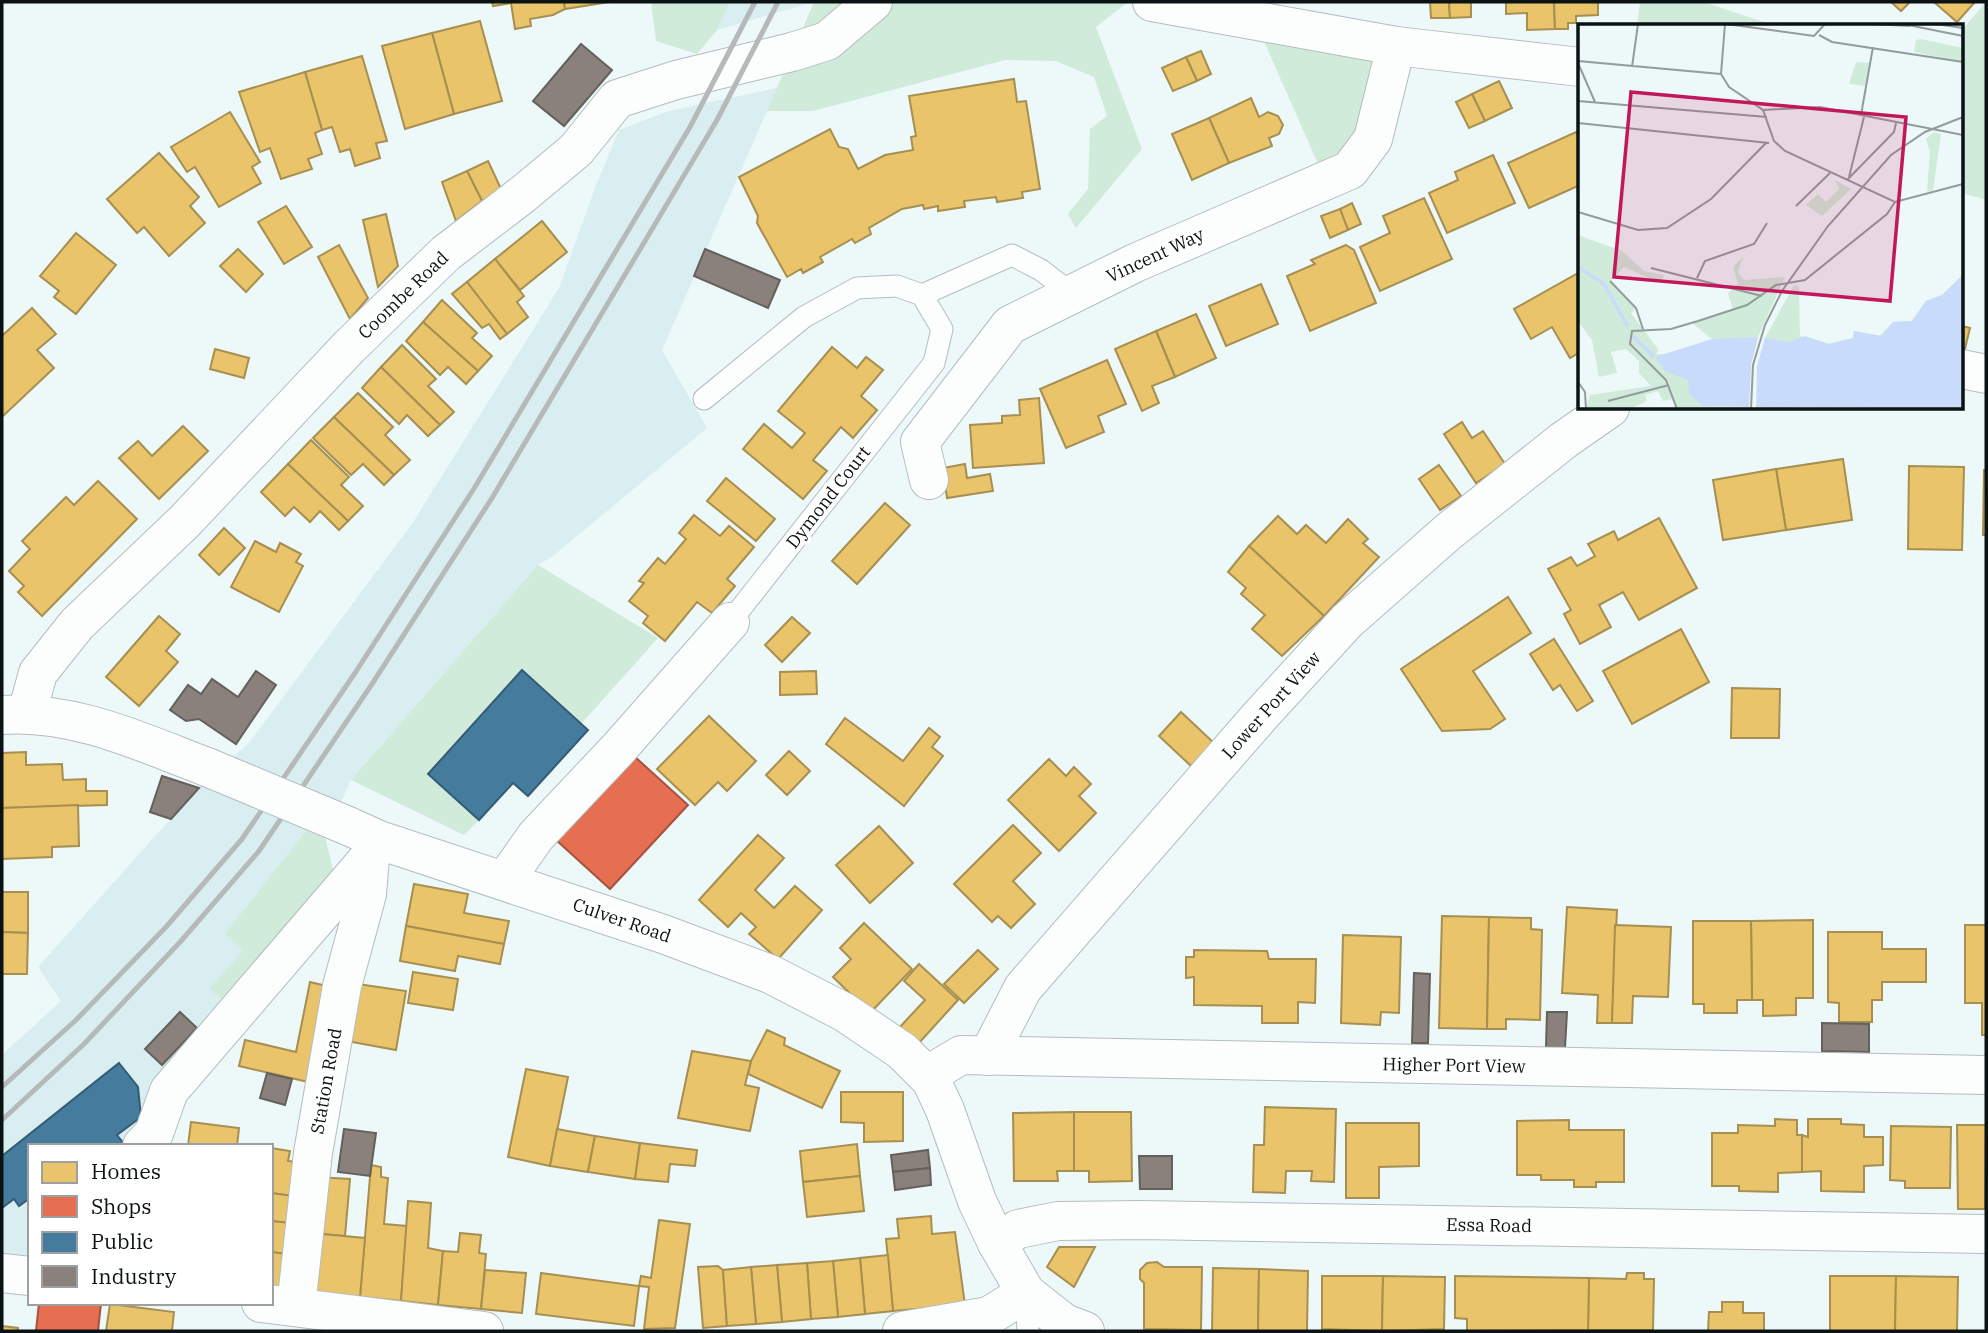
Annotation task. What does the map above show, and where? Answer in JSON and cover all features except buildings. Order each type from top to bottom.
[{"type":"street","name":"Coombe Road","points":[[14,714],[38,673],[77,624],[185,522],[348,347],[446,253],[522,195],[576,149],[617,100],[676,80],[827,41],[873,2]]},
{"type":"street","points":[[1152,2],[1396,46],[1578,67]]},
{"type":"street","name":"Vincent Way","points":[[929,480],[920,442],[1010,325],[1135,263],[1350,170],[1373,139],[1396,46]]},
{"type":"street","points":[[1964,369],[1986,374]]},
{"type":"street","name":"Lower Port View","points":[[989,1056],[1023,988],[1346,621],[1448,532],[1606,410]]},
{"type":"street","name":"Dymond Court","points":[[505,880],[536,836],[619,748],[730,622]]},
{"type":"street","name":"Culver Road","points":[[14,714],[105,728],[207,767],[366,842],[505,880],[663,934],[770,974],[844,1012],[902,1051],[928,1075],[945,1110],[977,1201],[996,1243],[1026,1293],[1064,1323],[1085,1331]]},
{"type":"street","points":[[144,1144],[154,1133],[169,1091],[366,842]]},
{"type":"street","name":"Station Road","points":[[300,1314],[313,1153],[342,986],[367,894],[366,842]]},
{"type":"street","name":"Higher Port View","points":[[928,1075],[961,1055],[1986,1075]]},
{"type":"street","name":"Essa Road","points":[[996,1243],[1018,1228],[1058,1221],[1141,1220],[1986,1234]]},
{"type":"street","points":[[2,1273],[28,1276]]},
{"type":"street","points":[[902,1331],[989,1316],[1026,1293]]},
{"type":"street","points":[[300,1314],[484,1331]]},
{"type":"lane","points":[[704,399],[804,317],[857,288],[897,286],[922,295],[1012,256],[1041,270],[1072,294]]},
{"type":"lane","name":"Dymond Court","points":[[730,622],[934,363],[942,329],[922,295]]},
{"type":"lane","points":[[1026,1293],[1028,1331]]},
{"type":"shaded area","points":[[730,2],[814,2],[717,30]]},
{"type":"shaded area","points":[[777,88],[662,350],[707,428],[553,556],[538,565],[351,780],[325,837],[336,881],[125,1144],[28,1144],[28,1256],[2,1254],[2,1055],[61,1001],[38,967],[201,785],[249,743],[412,524],[559,288],[619,130],[669,111]]},
{"type":"green space","points":[[651,2],[730,2],[717,30],[697,54],[656,41]]},
{"type":"green space","points":[[814,2],[1128,2],[1096,27],[1142,149],[1076,228],[1068,214],[1088,189],[1090,129],[1107,116],[1094,77],[1056,61],[1005,60],[813,111],[767,111]]},
{"type":"green space","points":[[1640,2],[1703,2],[1770,24],[1637,24]]},
{"type":"green space","points":[[1986,2],[1986,200],[1964,194],[1964,28]]},
{"type":"green space","points":[[1255,21],[1396,46],[1380,113],[1326,182]]},
{"type":"green space","points":[[538,565],[658,638],[581,724],[522,670],[428,774],[479,820],[464,835],[351,780]]},
{"type":"green space","points":[[306,831],[325,837],[336,881],[230,1005],[209,989],[243,951],[225,934]]},
{"type":"railway","points":[[2,1087],[76,1020],[166,927],[242,839],[355,673],[475,487],[690,127],[755,2]]},
{"type":"railway","points":[[2,1120],[84,1044],[181,941],[259,851],[372,684],[492,498],[717,120],[778,2]]}]
